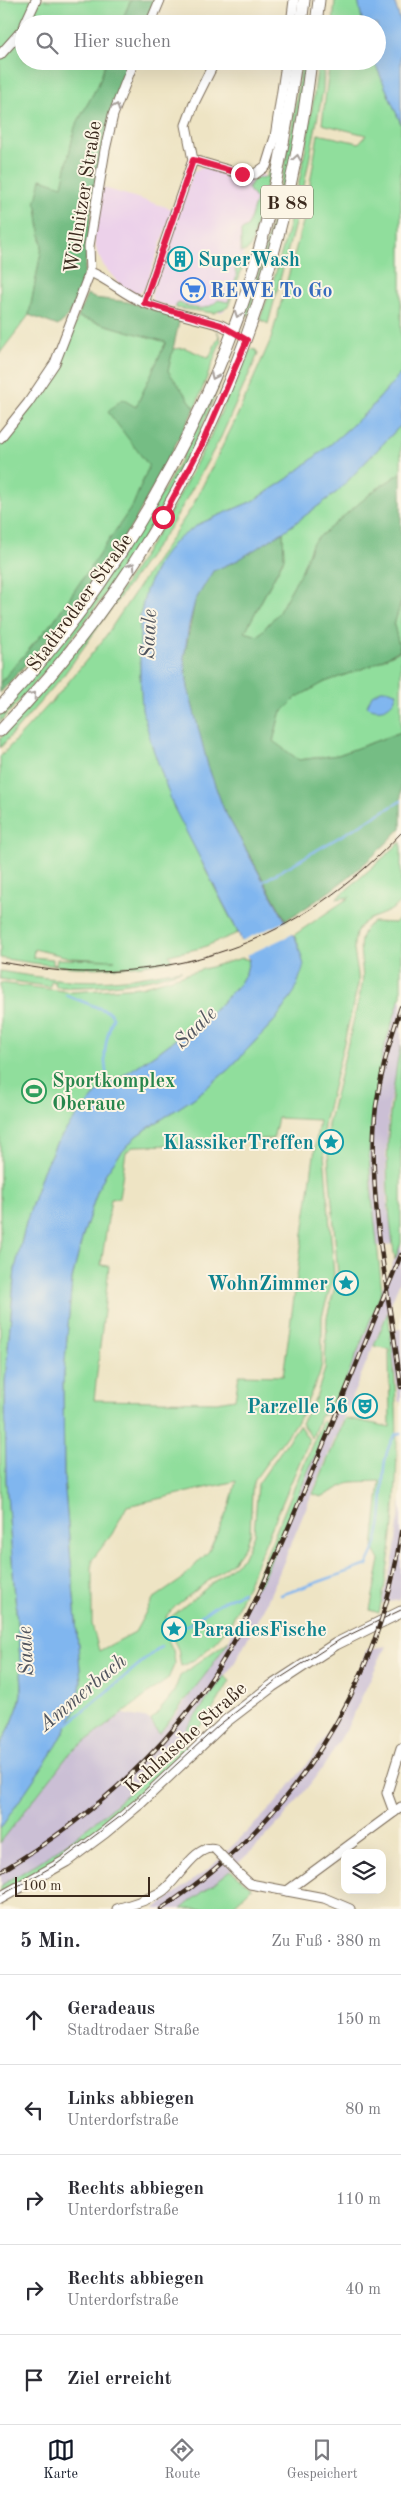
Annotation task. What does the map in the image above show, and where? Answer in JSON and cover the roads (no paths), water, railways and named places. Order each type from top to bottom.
[{"type":"main road","points":[[302,15],[304,0]]},
{"type":"main road","points":[[317,15],[319,0]]},
{"type":"main road","name":"Stadtrodaer Straße","points":[[0,707],[66,629],[138,523],[180,450],[232,331],[258,255],[274,192],[286,132],[289,70]]},
{"type":"main road","name":"Stadtrodaer Straße","points":[[0,731],[72,650],[144,548],[202,444],[247,340],[269,271],[293,182],[311,70]]},
{"type":"main road","points":[[232,331],[247,340]]},
{"type":"main road","name":"Kahlaische Straße","points":[[0,1898],[66,1861],[106,1832],[141,1802],[226,1721],[272,1686],[336,1644],[401,1612]]},
{"type":"street","points":[[29,15],[36,0]]},
{"type":"street","points":[[154,15],[160,0]]},
{"type":"street","points":[[292,15],[294,0]]},
{"type":"street","points":[[0,55],[15,38]]},
{"type":"street","name":"Wöllnitzer Straße","points":[[0,438],[28,403],[55,363],[90,272],[88,258],[93,214],[113,115],[130,70]]},
{"type":"street","points":[[144,303],[193,160],[186,125],[195,101],[210,70]]},
{"type":"street","points":[[193,160],[242,174],[255,174],[266,166],[275,137],[288,70]]},
{"type":"street","points":[[90,272],[103,277],[123,293],[144,303],[221,325],[232,331]]},
{"type":"street","points":[[287,1890],[398,1810],[387,1793],[401,1748]]},
{"type":"street","points":[[117,1909],[158,1894],[172,1883],[199,1851],[209,1847],[215,1849],[250,1884],[324,1898],[350,1909]]},
{"type":"water","points":[[358,0],[394,0],[401,23],[401,124],[378,70],[386,70],[386,15],[361,15]]},
{"type":"water","name":"Saale","points":[[401,373],[401,425],[337,492],[283,532],[238,560],[213,571],[195,601],[184,658],[188,688],[208,766],[224,810],[298,944],[304,965],[295,991],[276,1019],[229,1069],[194,1098],[136,1136],[106,1173],[97,1192],[72,1279],[63,1384],[64,1478],[81,1681],[78,1706],[57,1745],[0,1829],[0,1746],[12,1723],[20,1701],[22,1686],[6,1481],[5,1382],[15,1269],[26,1223],[43,1171],[56,1144],[71,1123],[98,1092],[160,1051],[218,1007],[240,983],[246,973],[249,960],[238,932],[174,808],[152,746],[142,709],[140,676],[140,616],[146,590],[158,564],[174,542],[199,524],[255,500],[287,479],[330,445],[369,410]]},
{"type":"water","points":[[381,690],[390,690],[397,693],[393,702],[386,708],[381,709],[367,706],[372,695]]},
{"type":"waterway","points":[[262,882],[401,801]]},
{"type":"waterway","points":[[66,995],[109,1012],[113,1017],[105,1051],[105,1067],[109,1086]]},
{"type":"waterway","name":"Ammerbach","points":[[281,1595],[367,1565],[378,1538],[381,1523],[387,1451],[396,1434],[401,1433]]},
{"type":"waterway","name":"Ammerbach","points":[[179,1631],[218,1604],[243,1592]]},
{"type":"waterway","name":"Ammerbach","points":[[68,1724],[161,1646]]},
{"type":"tram line","points":[[0,962],[83,972],[130,970],[175,964],[217,953],[258,938],[296,918],[333,894],[368,866],[401,833]]},
{"type":"tram line","points":[[0,1896],[57,1864],[121,1816],[219,1725],[277,1680],[341,1639],[401,1610]]},
{"type":"railway","points":[[401,1007],[380,1081],[374,1140],[377,1211],[401,1387]]},
{"type":"railway","points":[[0,1872],[72,1824],[138,1768],[177,1725],[214,1675],[245,1621],[272,1565],[324,1444],[401,1255]]},
{"type":"railway","points":[[161,1909],[208,1874],[251,1835],[289,1793],[322,1747],[350,1697],[373,1645],[390,1590],[401,1532]]},
{"type":"place","name":"SuperWash","points":[[180,259]]},
{"type":"place","name":"REWE To Go","points":[[193,290]]},
{"type":"place","name":"Sportkomplex Oberaue","points":[[34,1091]]},
{"type":"place","name":"KlassikerTreffen","points":[[331,1142]]},
{"type":"place","name":"WohnZimmer","points":[[346,1283]]},
{"type":"place","name":"Parzelle 56","points":[[365,1406]]},
{"type":"place","name":"ParadiesFische","points":[[174,1629]]}]
